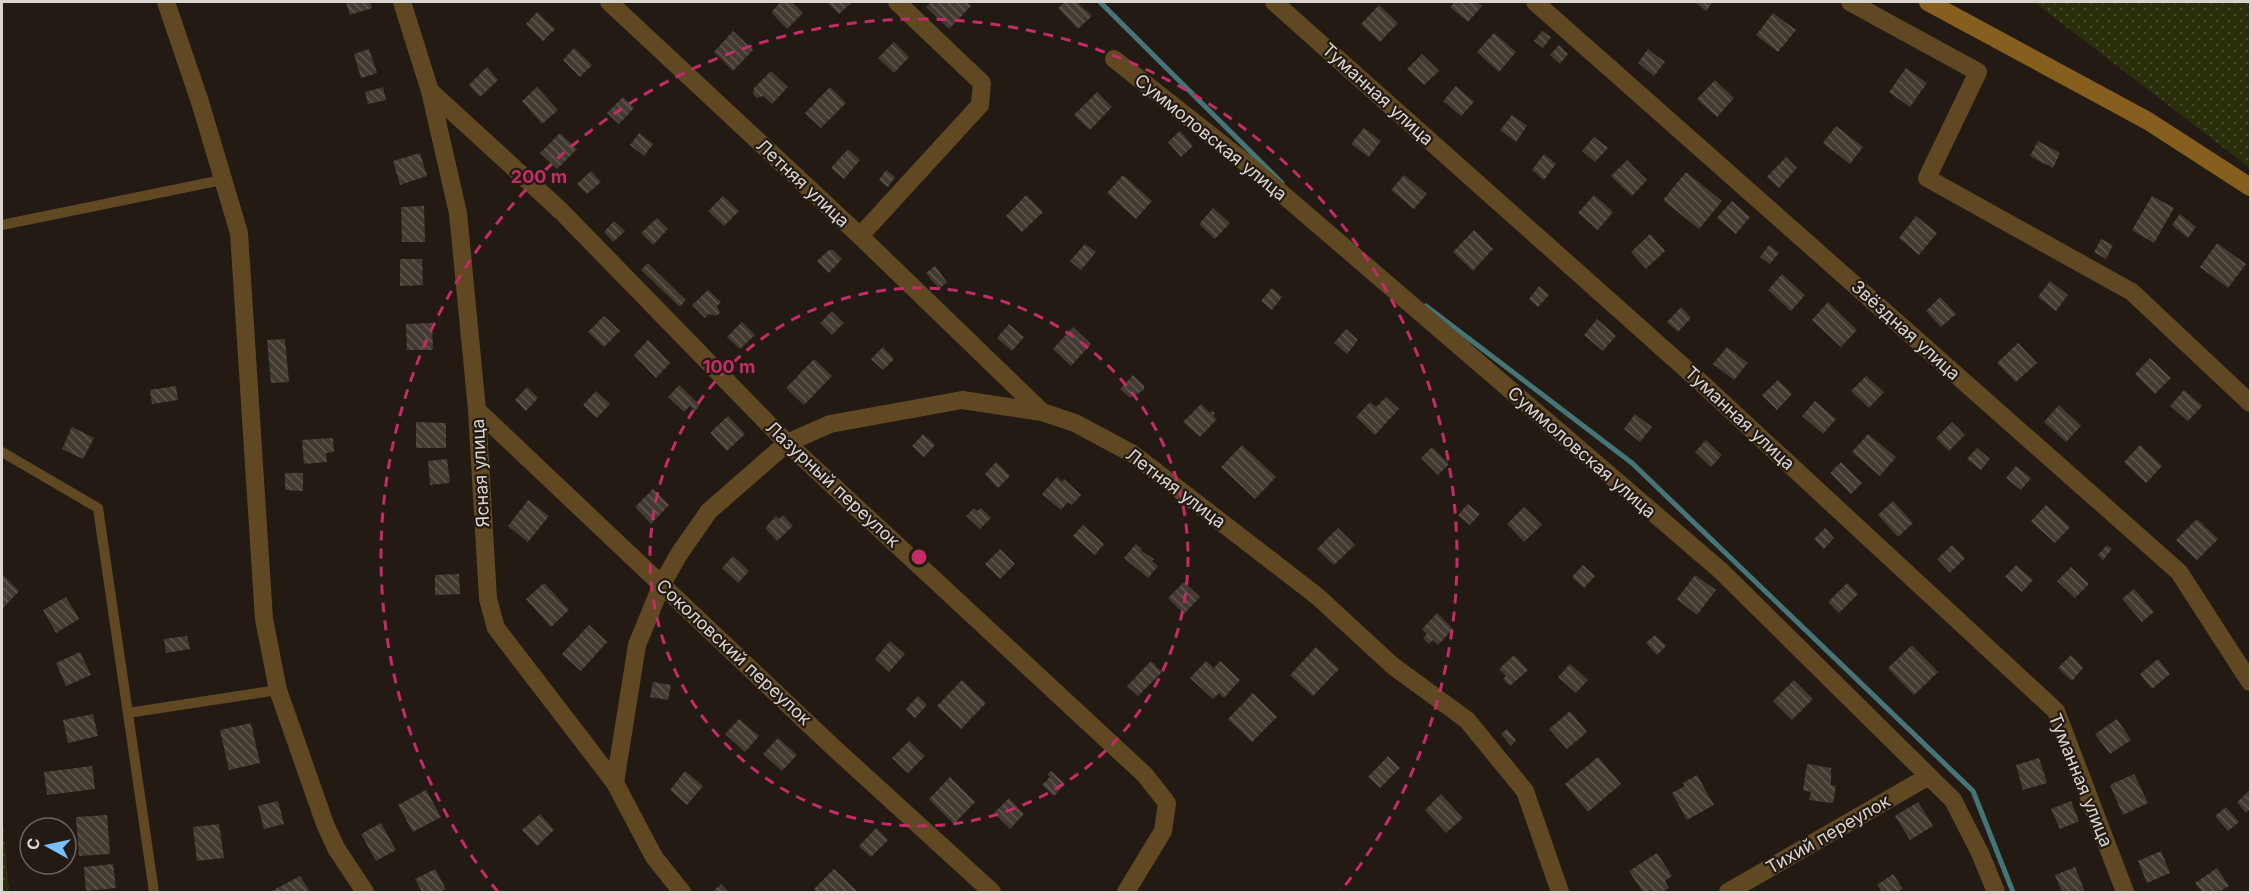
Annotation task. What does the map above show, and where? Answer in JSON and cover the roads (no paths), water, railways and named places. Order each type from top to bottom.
[{"type":"main road","points":[[1929,2],[2148,121],[2250,187]]},
{"type":"street","points":[[166,2],[200,102],[239,233],[264,619],[278,690],[325,824],[336,848],[365,892]]},
{"type":"street","name":"Ясная улица","points":[[402,2],[430,91],[458,213],[477,410],[488,598],[496,628],[615,783],[654,857],[682,892]]},
{"type":"street","name":"Летняя улица","points":[[609,2],[860,236],[1041,412],[1075,423],[1133,454],[1317,596],[1393,666],[1467,720],[1525,791],[1560,892]]},
{"type":"street","points":[[860,236],[980,105],[982,83],[897,2]]},
{"type":"street","name":"Туманная улица","points":[[1274,2],[1695,377],[2056,711],[2125,892]]},
{"type":"street","name":"Звёздная улица","points":[[1535,2],[2179,572],[2250,682]]},
{"type":"street","points":[[1850,2],[1978,72],[1927,178],[2132,292],[2250,403]]},
{"type":"street","name":"Суммоловская улица","points":[[1114,59],[1251,167],[1720,570],[1953,800],[1980,853],[1996,892]]},
{"type":"street","name":"Лазурный переулок","points":[[430,91],[561,211],[787,443],[1145,775],[1167,803],[1163,831],[1126,892]]},
{"type":"street","points":[[615,783],[637,645],[662,584],[679,554],[709,511],[787,443],[830,424],[962,400],[1041,412]]},
{"type":"street","name":"Соколовский переулок","points":[[477,410],[833,747],[992,892]]},
{"type":"street","name":"Тихий переулок","points":[[1728,892],[1929,776]]},
{"type":"lane","points":[[2,225],[222,180]]},
{"type":"lane","points":[[2,452],[98,508],[154,892]]},
{"type":"lane","points":[[128,712],[278,690]]},
{"type":"waterway","points":[[1100,2],[1282,183]]},
{"type":"waterway","points":[[1426,306],[1632,463],[1973,791],[2013,892]]}]
